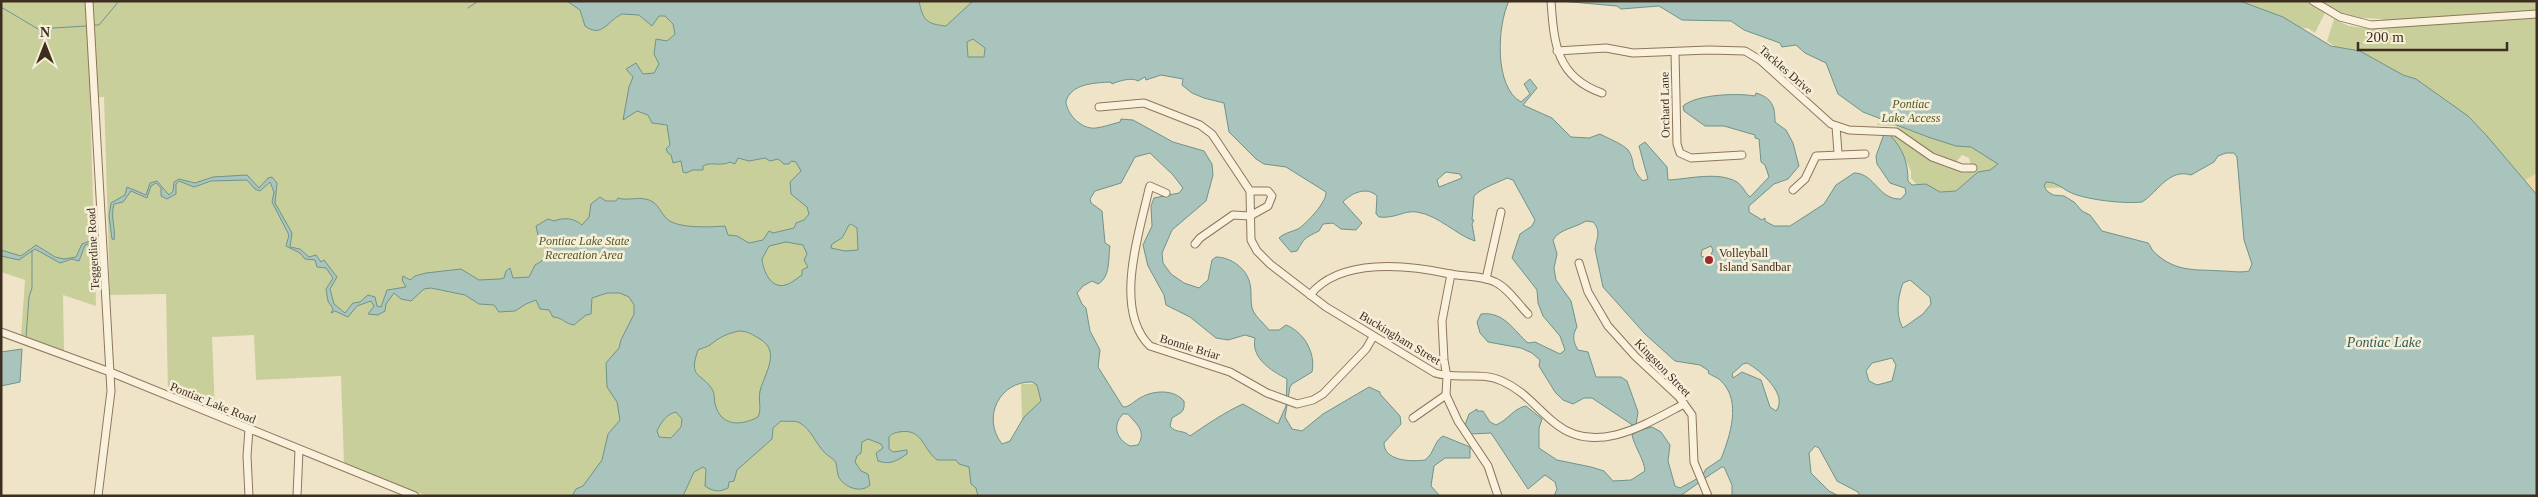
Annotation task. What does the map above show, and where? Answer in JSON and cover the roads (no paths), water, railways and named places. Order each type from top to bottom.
[{"type":"street","name":"Teggerdine Road","points":[[89,1],[111,390],[98,496]]},
{"type":"street","points":[[1551,1],[1557,51],[1564,66],[1586,86],[1602,93]]},
{"type":"street","points":[[2313,1],[2340,16],[2371,25],[2537,14]]},
{"type":"street","name":"Tackles Drive","points":[[1557,51],[1606,48],[1633,53],[1745,51],[1760,60],[1836,126],[1849,130],[1896,132],[1932,157],[1962,168],[1973,168]]},
{"type":"street","name":"Orchard Lane","points":[[1675,52],[1678,144],[1680,153],[1691,158],[1742,155]]},
{"type":"street","points":[[1099,107],[1144,103],[1200,124],[1212,134],[1250,191],[1268,191],[1272,196],[1268,206],[1250,216],[1233,214],[1200,238],[1195,244]]},
{"type":"street","points":[[1836,126],[1838,153]]},
{"type":"street","points":[[1793,190],[1805,179],[1816,156],[1838,153],[1865,154]]},
{"type":"street","name":"Bonnie Briar","points":[[1166,193],[1150,186],[1132,283],[1131,304],[1136,329],[1150,346],[1230,372],[1267,393],[1288,401],[1305,403],[1323,394],[1366,349],[1373,337]]},
{"type":"street","name":"Buckingham Street","points":[[1250,191],[1252,197],[1250,216],[1251,240],[1257,251],[1270,264],[1310,295],[1373,337],[1435,373],[1447,377],[1486,375],[1505,382],[1528,396],[1556,424],[1579,436],[1603,437],[1630,430],[1684,404]]},
{"type":"street","points":[[1486,279],[1501,212]]},
{"type":"street","name":"Kingston Street","points":[[1579,263],[1588,292],[1608,326],[1684,404],[1694,422],[1694,462],[1708,496]]},
{"type":"street","points":[[1310,295],[1316,287],[1335,276],[1364,269],[1419,267],[1496,282],[1528,314]]},
{"type":"street","points":[[1450,274],[1442,321],[1447,377],[1446,395],[1458,421],[1485,460],[1498,496]]},
{"type":"street","name":"Pontiac Lake Road","points":[[1,332],[110,372],[415,496]]},
{"type":"street","points":[[1413,418],[1446,395]]},
{"type":"street","points":[[249,429],[247,456],[249,496]]},
{"type":"street","points":[[297,496],[299,450]]},
{"type":"water","name":"Pontiac Lake","points":[[567,1],[919,1],[922,13],[927,20],[934,24],[946,26],[973,1],[1509,1],[1502,25],[1500,55],[1506,83],[1512,94],[1521,102],[1530,94],[1524,84],[1530,79],[1537,88],[1523,105],[1552,118],[1571,137],[1589,138],[1600,134],[1622,146],[1628,150],[1634,168],[1643,181],[1648,179],[1639,146],[1645,142],[1667,167],[1668,180],[1703,176],[1721,177],[1737,182],[1750,197],[1769,177],[1765,165],[1761,162],[1759,139],[1755,138],[1755,135],[1724,126],[1705,126],[1684,111],[1683,106],[1698,99],[1718,95],[1755,96],[1756,93],[1766,97],[1773,107],[1775,122],[1786,130],[1793,143],[1799,166],[1788,179],[1774,184],[1749,206],[1749,212],[1762,220],[1765,218],[1765,221],[1774,226],[1790,226],[1824,204],[1836,185],[1854,173],[1867,177],[1887,195],[1901,199],[1906,193],[1905,188],[1890,183],[1877,164],[1876,156],[1884,134],[1890,135],[1898,145],[1906,162],[1908,181],[1912,185],[1926,184],[1940,192],[1956,191],[1978,172],[1990,170],[1998,164],[1971,147],[1956,146],[1928,137],[1863,112],[1838,94],[1826,63],[1805,53],[1796,45],[1782,47],[1780,43],[1744,30],[1731,21],[1682,20],[1659,6],[1621,9],[1617,6],[1560,1],[2240,1],[2283,17],[2331,46],[2360,51],[2403,75],[2416,79],[2468,116],[2537,195],[2537,496],[1860,496],[1858,492],[1837,481],[1819,448],[1815,446],[1809,453],[1811,473],[1829,491],[1839,496],[1732,496],[1732,485],[1724,467],[1680,496],[1554,496],[1557,489],[1555,482],[1545,475],[1528,489],[1491,433],[1471,434],[1465,425],[1469,414],[1477,409],[1477,411],[1483,411],[1490,422],[1496,425],[1518,409],[1526,406],[1542,419],[1539,428],[1539,448],[1557,460],[1604,471],[1613,481],[1631,480],[1645,471],[1632,435],[1636,432],[1634,426],[1592,398],[1584,398],[1573,404],[1563,400],[1555,392],[1539,366],[1540,360],[1532,353],[1521,348],[1488,342],[1480,333],[1477,322],[1481,314],[1489,314],[1508,323],[1528,343],[1535,342],[1560,354],[1565,350],[1560,336],[1543,316],[1538,303],[1537,290],[1512,258],[1520,234],[1532,226],[1535,220],[1513,180],[1507,178],[1485,188],[1474,196],[1472,220],[1474,220],[1472,224],[1475,241],[1461,235],[1433,217],[1417,212],[1379,217],[1376,214],[1377,196],[1369,191],[1364,191],[1350,196],[1343,202],[1362,223],[1356,230],[1341,229],[1333,223],[1323,224],[1319,231],[1304,240],[1297,251],[1291,252],[1279,238],[1306,223],[1320,207],[1326,192],[1286,167],[1264,164],[1256,159],[1229,132],[1224,103],[1192,93],[1182,85],[1183,79],[1161,75],[1146,80],[1145,77],[1138,81],[1129,79],[1112,84],[1111,82],[1085,85],[1073,91],[1066,101],[1069,111],[1080,124],[1096,128],[1120,122],[1121,119],[1133,120],[1173,142],[1204,151],[1212,164],[1213,175],[1206,201],[1172,230],[1162,253],[1163,263],[1171,274],[1184,283],[1199,288],[1208,280],[1212,260],[1216,257],[1232,261],[1242,268],[1248,278],[1251,287],[1252,308],[1257,317],[1269,330],[1279,330],[1286,325],[1303,338],[1310,351],[1313,365],[1312,372],[1290,387],[1285,417],[1292,429],[1302,431],[1323,414],[1369,387],[1380,392],[1400,416],[1401,424],[1384,443],[1388,454],[1393,457],[1413,461],[1425,460],[1443,436],[1470,447],[1470,458],[1445,458],[1434,466],[1431,486],[1440,496],[978,496],[976,488],[971,484],[969,467],[959,464],[956,460],[937,460],[917,436],[907,432],[895,433],[889,437],[889,449],[893,452],[907,450],[907,454],[893,462],[878,461],[876,453],[883,448],[881,444],[868,439],[862,442],[861,453],[857,456],[855,462],[861,471],[868,474],[870,485],[866,488],[857,489],[843,483],[838,475],[835,462],[824,452],[804,425],[796,422],[781,421],[773,428],[772,439],[737,470],[734,481],[729,482],[728,488],[719,491],[705,486],[706,469],[703,467],[694,472],[683,496],[572,496],[576,489],[583,486],[602,460],[608,434],[620,420],[617,402],[607,387],[606,363],[619,348],[634,314],[634,305],[629,297],[620,293],[607,293],[592,298],[591,314],[586,315],[574,325],[553,317],[549,310],[540,309],[536,300],[515,311],[499,312],[494,305],[479,304],[465,295],[431,288],[424,289],[411,301],[401,299],[394,293],[386,304],[385,311],[378,315],[368,314],[374,306],[371,301],[357,306],[348,317],[335,311],[331,313],[333,309],[328,301],[326,289],[333,278],[326,268],[317,267],[315,260],[305,259],[300,253],[286,246],[289,235],[272,202],[274,192],[270,182],[260,191],[255,189],[247,180],[211,181],[194,187],[179,181],[176,184],[176,194],[167,199],[161,196],[161,188],[156,183],[151,186],[147,198],[131,191],[123,202],[114,204],[114,240],[112,239],[109,216],[111,203],[125,195],[127,187],[146,195],[150,183],[157,181],[169,195],[173,191],[174,182],[179,179],[195,183],[213,177],[247,175],[259,188],[268,178],[272,177],[277,183],[275,203],[292,233],[290,247],[300,249],[309,257],[316,255],[321,262],[324,260],[337,277],[330,289],[334,304],[345,313],[353,303],[360,302],[368,295],[375,297],[377,306],[381,307],[387,290],[406,287],[402,280],[403,276],[410,280],[415,276],[426,273],[461,269],[479,280],[500,279],[504,278],[506,271],[510,268],[513,278],[529,277],[535,265],[542,261],[548,249],[546,240],[538,235],[536,226],[548,219],[554,221],[569,219],[582,225],[589,217],[591,204],[600,197],[606,201],[616,201],[618,198],[649,200],[656,204],[667,219],[672,222],[695,227],[725,226],[728,235],[737,236],[749,243],[763,240],[769,231],[773,233],[794,228],[796,223],[804,220],[809,214],[807,207],[791,194],[790,182],[801,171],[796,162],[791,161],[789,164],[784,164],[778,159],[770,161],[765,158],[749,161],[738,158],[735,164],[730,162],[710,164],[703,166],[703,170],[693,170],[686,173],[683,172],[681,161],[673,163],[671,155],[666,149],[670,145],[667,125],[652,123],[648,115],[637,111],[623,120],[629,87],[633,77],[626,69],[636,63],[643,74],[654,73],[659,64],[654,54],[656,39],[667,41],[675,34],[673,24],[665,16],[659,16],[652,26],[639,15],[622,14],[605,27],[596,30],[585,26],[580,10]],"holes":[[[973,39],[985,48],[984,57],[968,57],[967,42]],[[1150,153],[1173,175],[1183,188],[1179,193],[1154,198],[1151,206],[1152,226],[1143,245],[1148,266],[1164,295],[1166,305],[1190,317],[1216,338],[1228,340],[1245,335],[1255,338],[1256,352],[1263,363],[1287,379],[1286,406],[1278,424],[1243,404],[1190,436],[1170,426],[1172,418],[1182,412],[1184,408],[1184,401],[1175,394],[1151,393],[1123,407],[1098,367],[1100,350],[1090,331],[1086,308],[1077,293],[1083,286],[1092,281],[1098,284],[1107,272],[1110,246],[1105,243],[1102,211],[1091,203],[1090,199],[1095,191],[1121,183],[1135,157]],[[2234,153],[2237,157],[2244,240],[2252,264],[2249,271],[2194,270],[2170,264],[2154,252],[2148,243],[2102,231],[2090,215],[2082,211],[2074,202],[2064,196],[2053,195],[2044,186],[2046,182],[2050,182],[2074,194],[2098,200],[2142,202],[2170,178],[2176,175],[2191,175],[2214,162],[2218,156]],[[1446,172],[1460,174],[1462,178],[1439,187],[1437,180]],[[1586,221],[1593,222],[1598,232],[1595,249],[1603,287],[1645,334],[1675,361],[1700,365],[1709,371],[1708,373],[1720,380],[1727,389],[1733,408],[1728,440],[1721,459],[1706,469],[1702,476],[1680,488],[1675,486],[1668,461],[1670,445],[1661,432],[1652,427],[1640,430],[1636,425],[1638,412],[1627,381],[1621,377],[1596,377],[1588,352],[1578,350],[1575,344],[1574,336],[1577,327],[1571,301],[1556,280],[1554,268],[1557,254],[1553,240],[1563,231]],[[851,224],[857,228],[858,250],[845,251],[831,248],[832,244],[842,238],[849,225]],[[786,242],[803,245],[807,254],[804,260],[808,267],[802,270],[802,275],[794,281],[780,286],[772,282],[766,274],[762,259],[769,246]],[[1711,246],[1713,250],[1709,259],[1701,256],[1702,250]],[[1910,280],[1930,297],[1931,304],[1923,314],[1903,328],[1898,311],[1903,283]],[[739,331],[748,332],[760,339],[770,350],[770,363],[760,391],[758,417],[745,422],[727,421],[722,417],[715,404],[712,389],[695,371],[694,366],[698,350],[709,346],[727,335]],[[1892,358],[1896,365],[1892,381],[1877,385],[1869,381],[1866,371],[1872,363]],[[1747,363],[1759,371],[1771,384],[1779,398],[1779,405],[1776,411],[1770,407],[1761,380],[1742,372],[1733,378],[1732,374],[1743,364]],[[1032,382],[1037,385],[1041,401],[1024,417],[1010,441],[1002,444],[996,434],[993,423],[997,402],[1011,387],[1021,383]],[[676,412],[682,419],[681,427],[671,438],[659,437],[657,431],[667,417]],[[1123,414],[1128,414],[1141,432],[1138,445],[1130,446],[1121,440],[1117,423]]]},
{"type":"water","points":[[93,235],[97,239],[95,247],[92,243],[85,245],[79,261],[72,259],[60,263],[35,249],[19,260],[1,256],[1,250],[21,256],[36,245],[55,257],[64,259],[76,257],[82,244],[92,240]]},
{"type":"water","points":[[22,349],[20,382],[1,386],[1,352]]},
{"type":"waterway","points":[[95,25],[99,25],[119,1]]},
{"type":"waterway","points":[[468,8],[478,1]]},
{"type":"waterway","points":[[491,1],[519,1]]},
{"type":"waterway","points":[[1,7],[38,29],[86,26]]},
{"type":"waterway","points":[[26,338],[29,297],[32,288],[32,251]]},
{"type":"place","name":"Volleyball Island Sandbar","points":[[1709,260]]},
{"type":"park label","name":"Pontiac Lake Access","points":[[1911,111]]},
{"type":"park label","name":"Pontiac Lake State Recreation Area","points":[[584,248]]}]
